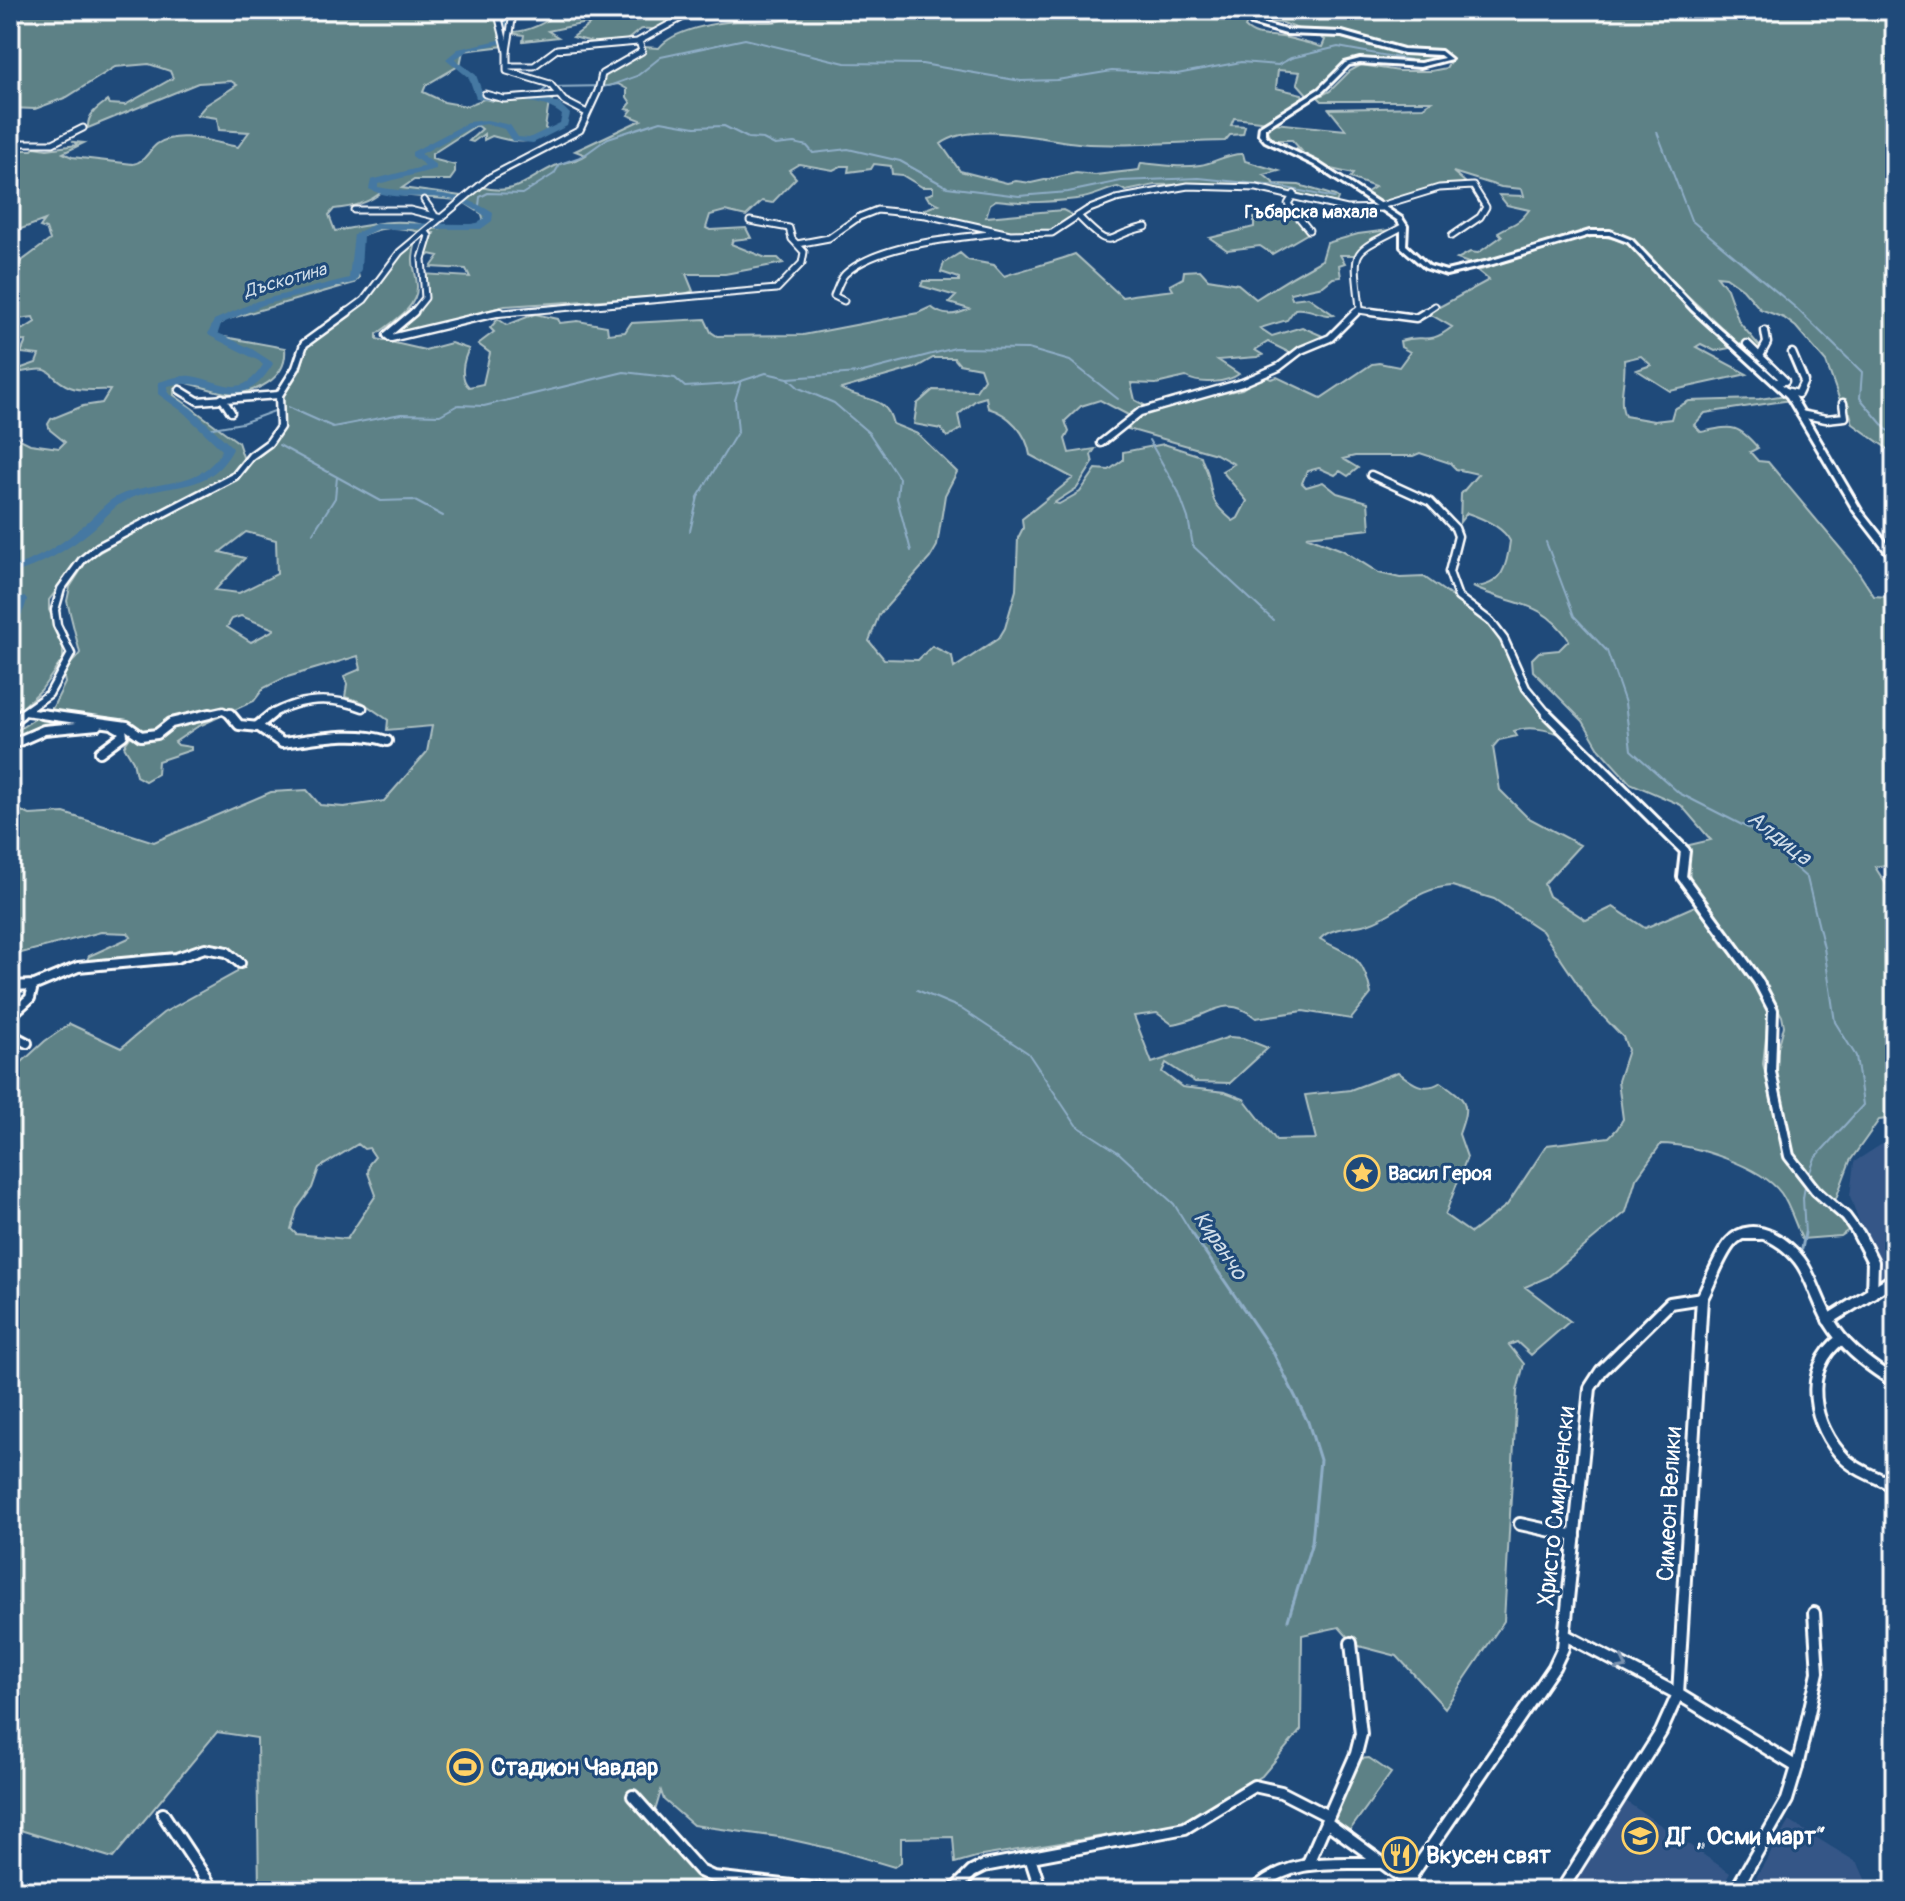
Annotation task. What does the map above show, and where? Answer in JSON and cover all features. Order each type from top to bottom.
[{"type":"street","points":[[497,10],[507,51]]},
{"type":"street","points":[[508,66],[534,66],[560,48],[638,42],[696,10]]},
{"type":"street","points":[[1268,10],[1254,18],[1253,23],[1286,32],[1342,34],[1396,50],[1441,53],[1447,57],[1445,62],[1420,65],[1360,61],[1347,64],[1326,87],[1262,127],[1262,134],[1271,143],[1316,164],[1400,219],[1404,226],[1403,246],[1427,267],[1441,272],[1491,263],[1578,235],[1610,233],[1625,238],[1685,301],[1785,391],[1858,511],[1895,558]]},
{"type":"street","points":[[512,20],[506,70],[550,84],[564,101],[587,113]]},
{"type":"street","points":[[10,722],[49,694],[71,654],[55,618],[56,604],[81,560],[98,547],[235,476],[251,456],[269,443],[280,427],[279,395],[296,368],[304,344],[364,300],[390,264],[462,200],[506,166],[583,127],[602,74],[642,51],[638,42]]},
{"type":"street","points":[[485,94],[504,99],[559,95]]},
{"type":"street","points":[[575,105],[589,105]]},
{"type":"street","points":[[10,143],[53,143],[83,128]]},
{"type":"street","points":[[797,244],[837,233],[853,217],[876,210],[914,214],[999,233],[1051,233],[1071,224],[1078,216],[1125,194],[1159,187],[1214,185],[1294,194],[1353,211],[1381,207],[1414,194],[1458,185],[1473,186],[1486,207],[1480,217],[1452,236]]},
{"type":"street","points":[[1294,194],[1288,204],[1309,230]]},
{"type":"street","points":[[424,200],[434,214]]},
{"type":"street","points":[[354,210],[434,214],[442,218]]},
{"type":"street","points":[[1078,216],[1095,235],[1103,238],[1119,238],[1137,228],[1146,227]]},
{"type":"street","points":[[427,231],[429,236],[420,264],[425,298],[415,311],[389,331],[387,335],[391,338],[507,310],[780,288],[804,260],[804,252],[792,239],[789,228],[750,221]]},
{"type":"street","points":[[1359,310],[1355,281],[1361,251],[1366,243],[1390,235],[1404,226]]},
{"type":"street","points":[[844,301],[834,296],[839,282],[859,263],[921,243],[981,238],[999,233]]},
{"type":"street","points":[[1359,310],[1413,319],[1435,306]]},
{"type":"street","points":[[1101,443],[1140,412],[1242,383],[1279,367],[1301,350],[1330,338],[1359,310]]},
{"type":"street","points":[[1760,356],[1767,343],[1765,331]]},
{"type":"street","points":[[1747,344],[1784,382],[1776,382]]},
{"type":"street","points":[[1785,391],[1798,394],[1804,381],[1792,353]]},
{"type":"street","points":[[1780,375],[1801,374]]},
{"type":"street","points":[[180,390],[198,401],[279,395]]},
{"type":"street","points":[[222,398],[231,412]]},
{"type":"street","points":[[1800,414],[1826,419],[1845,417],[1843,403]]},
{"type":"street","points":[[1371,475],[1430,502],[1455,528],[1458,536],[1449,572],[1458,597],[1491,622],[1504,639],[1526,688],[1556,725],[1685,851],[1682,877],[1758,981],[1773,1010],[1775,1026],[1771,1072],[1789,1156],[1816,1191],[1846,1217],[1864,1241],[1873,1262],[1872,1293]]},
{"type":"street","points":[[256,727],[276,711],[321,700],[347,700],[363,708]]},
{"type":"street","points":[[24,712],[127,726],[141,736],[157,734],[171,723],[223,711],[229,713],[239,725],[256,727],[285,744],[332,736],[387,741]]},
{"type":"street","points":[[10,745],[44,730],[110,724],[122,730],[123,735],[100,752]]},
{"type":"street","points":[[10,986],[28,986],[78,967],[176,958],[205,948],[227,952],[240,963]]},
{"type":"street","points":[[10,1016],[30,998],[32,990],[28,986]]},
{"type":"street","points":[[10,1034],[27,1043]]},
{"type":"street","name":"Симеон Велики","points":[[1561,1891],[1661,1732],[1678,1694],[1702,1298],[1716,1265],[1735,1237],[1767,1235],[1789,1246],[1802,1261],[1828,1320],[1841,1339],[1895,1382]]},
{"type":"street","points":[[1828,1320],[1895,1278]]},
{"type":"street","name":"Христо Смирненски","points":[[1404,1886],[1554,1667],[1565,1635],[1593,1380],[1670,1303],[1702,1298]]},
{"type":"street","points":[[1841,1339],[1825,1350],[1817,1365],[1813,1385],[1815,1402],[1835,1447],[1848,1461],[1895,1486]]},
{"type":"street","points":[[1520,1524],[1575,1536]]},
{"type":"street","points":[[1735,1891],[1787,1800],[1797,1767],[1817,1691],[1820,1642],[1814,1613]]},
{"type":"street","name":"Христо Смирненски","points":[[1565,1635],[1678,1694],[1797,1767]]},
{"type":"street","points":[[1309,1861],[1356,1754],[1361,1734],[1351,1643]]},
{"type":"street","points":[[953,1891],[972,1872],[984,1866],[1185,1828],[1200,1822],[1252,1787],[1265,1786],[1327,1819],[1383,1863],[1404,1886],[1421,1891]]},
{"type":"street","points":[[633,1796],[700,1871],[713,1877],[837,1891]]},
{"type":"street","points":[[163,1814],[214,1891]]},
{"type":"street","points":[[1030,1857],[1041,1891]]},
{"type":"street","points":[[1253,1891],[1280,1869],[1309,1861],[1383,1863]]},
{"type":"shaded area","points":[[1895,1143],[1895,1287],[1885,1295],[1850,1196],[1854,1162],[1882,1144]]},
{"type":"shaded area","name":"ДГ „Осми март“","points":[[1624,1800],[1730,1873],[1720,1891],[1569,1891]]},
{"type":"shaded area","points":[[1789,1821],[1858,1863],[1870,1891],[1748,1891]]},
{"type":"green space","points":[[10,10],[516,10],[509,19],[511,32],[537,26],[558,10],[561,13],[571,10],[689,10],[657,30],[641,30],[625,41],[596,43],[573,37],[589,25],[586,23],[548,31],[558,37],[523,41],[524,35],[510,33],[504,46],[463,51],[460,65],[426,85],[423,92],[444,102],[466,106],[484,99],[494,101],[553,95],[545,128],[550,132],[529,141],[492,136],[484,140],[484,134],[473,142],[469,141],[482,129],[477,125],[432,154],[432,159],[455,165],[455,173],[450,180],[414,180],[402,188],[461,196],[457,200],[399,195],[384,190],[361,204],[334,209],[329,215],[335,231],[403,222],[427,226],[420,232],[387,228],[365,234],[357,238],[354,254],[359,278],[354,283],[225,320],[212,330],[213,335],[285,348],[281,368],[268,383],[258,388],[227,393],[183,382],[174,388],[174,395],[238,442],[244,460],[229,476],[104,541],[80,559],[49,600],[49,610],[63,638],[63,659],[41,690],[10,719],[10,434],[30,444],[59,448],[65,442],[50,430],[48,424],[51,419],[83,406],[102,403],[110,390],[74,389],[46,370],[22,372],[19,369],[36,363],[39,355],[21,353],[26,341],[10,342],[10,330],[24,329],[35,322],[33,317],[10,320],[10,277],[19,272],[15,266],[50,240],[46,229],[40,227],[45,220],[10,233],[10,146],[22,145],[20,150],[32,150],[35,147],[47,149],[77,145],[74,142],[84,143],[63,153],[72,157],[133,164],[166,140],[186,137],[238,147],[249,132],[219,130],[217,118],[197,115],[206,105],[237,85],[231,81],[198,83],[88,128],[91,116],[107,101],[109,104],[125,105],[173,78],[170,71],[149,64],[115,67],[67,97],[35,109],[10,108]]},
{"type":"green space","points":[[786,10],[1264,10],[1252,14],[1245,27],[1249,31],[1322,47],[1325,40],[1320,37],[1340,38],[1444,59],[1415,64],[1349,63],[1306,99],[1306,93],[1297,83],[1300,72],[1278,70],[1276,88],[1302,94],[1304,100],[1268,122],[1234,118],[1231,125],[1245,126],[1243,134],[1230,135],[1225,141],[1088,144],[992,132],[955,137],[941,144],[960,171],[1007,183],[1031,183],[1076,173],[1095,175],[1139,170],[1141,163],[1200,165],[1243,154],[1245,161],[1279,171],[1264,175],[1275,184],[1299,185],[1335,196],[1338,198],[1336,203],[1281,190],[1216,184],[1155,185],[1126,191],[1118,187],[1082,198],[1036,202],[996,200],[990,204],[986,217],[1063,210],[1071,214],[1051,230],[1015,233],[915,213],[939,204],[929,200],[926,195],[933,193],[933,187],[922,187],[902,175],[892,174],[891,166],[874,164],[871,169],[848,172],[849,166],[833,170],[799,164],[789,170],[796,178],[772,203],[762,201],[746,216],[725,211],[710,215],[706,228],[746,228],[751,238],[733,240],[731,244],[766,258],[778,258],[783,263],[725,274],[686,274],[693,291],[682,295],[505,306],[391,336],[384,333],[405,317],[419,313],[427,289],[423,274],[470,277],[466,269],[431,267],[439,256],[430,254],[424,259],[434,233],[428,233],[432,229],[484,224],[482,214],[463,202],[481,187],[504,190],[521,185],[557,165],[586,155],[575,151],[641,120],[628,115],[632,110],[626,109],[631,103],[627,89],[618,84],[596,88],[598,75],[624,62],[643,47],[659,48],[684,32],[730,22],[781,21],[793,15]]},
{"type":"green space","points":[[1280,10],[1895,10],[1895,454],[1853,424],[1850,413],[1845,412],[1849,405],[1839,398],[1826,362],[1796,327],[1784,318],[1760,309],[1743,289],[1726,277],[1717,276],[1727,289],[1739,322],[1761,348],[1759,352],[1779,375],[1782,384],[1627,239],[1600,233],[1574,235],[1516,255],[1461,268],[1472,264],[1457,259],[1470,252],[1478,253],[1502,236],[1498,232],[1518,222],[1529,210],[1507,205],[1499,195],[1524,196],[1522,189],[1501,187],[1453,172],[1466,183],[1414,193],[1381,206],[1364,194],[1375,187],[1350,178],[1353,174],[1331,169],[1342,180],[1277,143],[1286,143],[1288,147],[1301,150],[1292,140],[1271,140],[1267,130],[1274,123],[1346,130],[1329,109],[1423,107],[1432,101],[1322,101],[1318,97],[1361,65],[1399,71],[1431,71],[1446,68],[1452,58],[1440,52],[1408,50],[1338,33],[1311,34],[1283,23],[1268,22],[1267,18]]},
{"type":"green space","points":[[1293,216],[1310,232],[1272,254],[1260,246],[1227,250],[1210,238],[1254,227],[1254,218]]},
{"type":"green space","points":[[1397,229],[1373,238],[1357,251],[1357,255],[1340,255],[1345,263],[1339,265],[1341,277],[1333,278],[1323,286],[1290,293],[1292,299],[1308,297],[1334,315],[1295,309],[1287,320],[1260,328],[1272,336],[1302,327],[1325,337],[1290,353],[1268,342],[1255,350],[1263,355],[1218,360],[1239,374],[1221,381],[1206,382],[1186,377],[1156,384],[1131,383],[1135,400],[1144,405],[1130,416],[1100,400],[1081,406],[1065,421],[1069,432],[1065,439],[1069,453],[1095,449],[1091,455],[1093,463],[1077,488],[1054,503],[1059,504],[1080,492],[1096,469],[1109,470],[1123,460],[1123,452],[1164,444],[1201,456],[1214,501],[1233,521],[1247,501],[1222,471],[1234,464],[1216,454],[1128,429],[1142,411],[1242,389],[1263,375],[1271,379],[1277,377],[1321,398],[1372,364],[1399,367],[1410,352],[1401,347],[1400,341],[1431,338],[1452,327],[1428,313],[1489,280],[1478,271],[1567,240],[1601,236],[1629,245],[1675,295],[1717,332],[1729,348],[1715,351],[1701,344],[1696,347],[1747,374],[1670,391],[1637,370],[1651,365],[1641,356],[1624,360],[1622,403],[1625,416],[1654,421],[1671,419],[1674,409],[1689,401],[1787,395],[1791,400],[1705,413],[1694,425],[1701,432],[1733,428],[1745,434],[1758,448],[1750,452],[1758,461],[1768,462],[1851,561],[1874,596],[1895,601],[1895,863],[1875,867],[1891,892],[1887,897],[1889,908],[1895,914],[1895,1118],[1879,1120],[1850,1161],[1835,1201],[1797,1162],[1789,1148],[1788,1125],[1774,1063],[1784,1026],[1782,1016],[1757,972],[1731,944],[1689,887],[1690,866],[1681,847],[1711,840],[1681,805],[1630,783],[1600,750],[1583,721],[1533,671],[1532,659],[1539,652],[1559,650],[1569,640],[1558,626],[1536,610],[1473,587],[1491,583],[1502,573],[1510,541],[1497,527],[1473,515],[1467,513],[1460,522],[1461,494],[1478,474],[1456,469],[1450,463],[1420,453],[1413,456],[1355,456],[1343,459],[1358,468],[1348,476],[1340,471],[1335,475],[1319,468],[1307,471],[1302,483],[1306,487],[1323,482],[1337,493],[1368,502],[1370,529],[1306,536],[1342,550],[1379,573],[1400,578],[1424,577],[1477,614],[1499,637],[1517,679],[1563,735],[1538,729],[1520,729],[1514,731],[1517,736],[1499,740],[1493,747],[1500,790],[1527,817],[1580,845],[1544,884],[1549,896],[1586,920],[1613,907],[1645,928],[1697,905],[1723,945],[1753,978],[1769,1011],[1763,1064],[1783,1147],[1797,1176],[1855,1226],[1840,1236],[1802,1239],[1781,1193],[1758,1174],[1708,1152],[1661,1144],[1636,1179],[1626,1212],[1548,1277],[1525,1287],[1570,1321],[1531,1355],[1517,1342],[1509,1345],[1524,1364],[1517,1391],[1504,1621],[1445,1708],[1397,1656],[1355,1645],[1339,1627],[1302,1635],[1301,1730],[1262,1776],[1188,1822],[955,1863],[953,1837],[901,1838],[901,1862],[894,1867],[779,1837],[693,1825],[664,1800],[661,1791],[655,1811],[697,1864],[710,1871],[806,1883],[808,1891],[259,1891],[257,1738],[217,1732],[113,1858],[10,1827],[10,1073],[45,1041],[70,1024],[121,1048],[163,1013],[237,972],[238,966],[227,952],[216,949],[85,964],[89,956],[131,937],[128,933],[101,932],[10,956],[10,806],[30,815],[64,813],[154,842],[271,792],[307,790],[320,805],[344,807],[384,801],[427,752],[432,726],[387,730],[388,720],[362,702],[345,697],[347,684],[344,676],[361,669],[358,656],[284,678],[264,688],[254,701],[197,727],[175,742],[191,747],[191,750],[158,761],[157,774],[145,781],[136,776],[133,761],[124,746],[131,736],[125,726],[72,724],[10,744],[10,735],[53,707],[65,683],[66,670],[80,653],[67,601],[70,587],[88,559],[246,467],[270,447],[284,425],[282,396],[301,368],[307,346],[331,322],[364,301],[398,257],[416,242],[413,262],[416,294],[408,308],[377,334],[377,339],[425,350],[451,343],[469,349],[463,369],[469,387],[483,384],[490,353],[478,344],[494,332],[490,328],[498,319],[507,325],[535,314],[558,319],[560,323],[578,321],[607,326],[608,334],[625,332],[631,323],[705,319],[711,332],[717,336],[803,335],[918,313],[931,307],[940,313],[954,314],[969,309],[949,303],[956,296],[921,286],[923,281],[959,281],[959,278],[941,272],[944,263],[960,253],[968,260],[994,265],[1004,276],[1075,254],[1122,297],[1173,290],[1170,285],[1183,278],[1184,271],[1200,270],[1208,279],[1238,284],[1256,299],[1322,260],[1327,243],[1358,234]],"holes":[[[933,358],[954,358],[959,364],[980,368],[984,379],[976,391],[933,390],[917,404],[914,424],[941,429],[947,437],[961,429],[958,415],[976,400],[986,397],[988,408],[1003,415],[1021,432],[1030,455],[1073,478],[1022,519],[1016,590],[999,638],[954,668],[952,656],[932,646],[918,660],[884,659],[869,641],[879,615],[937,546],[945,495],[957,472],[918,434],[893,424],[890,414],[880,403],[841,389],[915,368]],[[246,532],[276,540],[277,574],[239,593],[215,590],[245,558],[220,552]],[[241,616],[274,630],[251,642],[227,627],[232,619]],[[1452,886],[1494,899],[1542,931],[1592,1005],[1623,1037],[1628,1050],[1618,1081],[1623,1119],[1617,1129],[1609,1137],[1547,1145],[1507,1205],[1471,1233],[1445,1215],[1467,1157],[1459,1134],[1465,1115],[1464,1104],[1441,1082],[1424,1087],[1398,1072],[1350,1090],[1305,1095],[1316,1139],[1276,1140],[1244,1099],[1225,1092],[1182,1087],[1162,1072],[1166,1063],[1195,1082],[1230,1083],[1268,1048],[1243,1038],[1229,1037],[1152,1063],[1134,1016],[1157,1013],[1172,1024],[1214,1009],[1234,1007],[1256,1018],[1303,1011],[1351,1019],[1371,994],[1368,981],[1354,958],[1320,939],[1335,930],[1379,920],[1427,891]],[[358,1144],[364,1149],[369,1148],[375,1157],[369,1164],[368,1173],[376,1195],[347,1239],[296,1234],[291,1229],[297,1209],[312,1188],[319,1168]]]},
{"type":"green space","points":[[1369,1758],[1391,1773],[1350,1830],[1346,1830],[1334,1820],[1359,1759]]},
{"type":"waterway","name":"Дъскотина","points":[[10,571],[59,549],[122,498],[197,479],[221,463],[228,449],[187,410],[163,394],[163,384],[179,380],[189,379],[233,390],[251,386],[260,377],[268,364],[213,334],[217,322],[260,303],[353,280],[359,234],[377,226],[466,227],[481,226],[489,219],[490,215],[461,199],[373,189],[374,182],[433,167],[415,154],[472,124],[487,122],[507,127],[515,139],[530,141],[564,124],[566,114],[546,102],[479,96],[473,77],[450,59],[467,48],[503,41],[507,23],[503,15],[508,10]]},
{"type":"waterway","points":[[539,94],[548,87],[609,86],[637,76],[661,57],[745,39],[845,63],[922,64],[1021,81],[1057,80],[1112,71],[1177,74],[1241,62],[1278,65],[1291,58],[1338,47],[1410,60]]},
{"type":"waterway","points":[[479,206],[480,197],[488,193],[522,194],[554,174],[560,164],[583,156],[608,138],[661,121],[695,127],[724,126],[748,138],[763,139],[775,145],[794,143],[807,146],[813,153],[848,149],[900,161],[947,187],[1019,196],[1068,192],[1121,181],[1199,178],[1277,186],[1334,198]]},
{"type":"waterway","points":[[1657,132],[1691,220],[1796,308],[1862,372],[1860,398],[1886,429],[1895,434]]},
{"type":"waterway","points":[[741,381],[766,373],[788,378],[859,373],[955,348],[1028,349],[1070,361],[1118,399]]},
{"type":"waterway","points":[[288,407],[333,427],[401,414],[440,415],[458,405],[484,406],[624,372],[675,378],[685,387],[741,381]]},
{"type":"waterway","points":[[789,379],[799,388],[834,403],[869,433],[899,478],[897,498],[911,551]]},
{"type":"waterway","points":[[690,531],[698,497],[738,431],[735,400],[741,381]]},
{"type":"waterway","points":[[207,429],[242,423],[277,410]]},
{"type":"waterway","points":[[1149,440],[1178,491],[1188,518],[1193,546],[1273,620]]},
{"type":"waterway","points":[[279,445],[381,501],[413,500],[443,516]]},
{"type":"waterway","points":[[313,533],[335,498],[337,477]]},
{"type":"waterway","name":"Алдица","points":[[1546,542],[1574,616],[1607,651],[1625,703],[1631,750],[1679,793],[1754,831],[1807,878],[1824,948],[1835,1022],[1856,1056],[1863,1105],[1815,1158],[1809,1175]]},
{"type":"waterway","name":"Дъскотина","points":[[10,597],[21,599],[19,609],[10,620]]},
{"type":"waterway","name":"Киранчо","points":[[917,990],[960,1008],[1028,1053],[1076,1125],[1118,1152],[1174,1204],[1193,1235]]},
{"type":"waterway","name":"Алдица","points":[[1805,1233],[1803,1198],[1806,1181]]},
{"type":"waterway","name":"Киранчо","points":[[1192,1233],[1273,1352],[1308,1422],[1320,1460],[1312,1542],[1288,1620]]},
{"type":"waterway","name":"Алдица","points":[[1802,1249],[1805,1233]]},
{"type":"place","name":"Васил Героя","points":[[1362,1173]]},
{"type":"place","name":"Стадион Чавдар","points":[[465,1767]]},
{"type":"place","name":"ДГ „Осми март“","points":[[1640,1836]]},
{"type":"place","name":"Вкусен свят","points":[[1400,1855]]},
{"type":"district","name":"Гъбарска махала","points":[[1311,212]]}]
